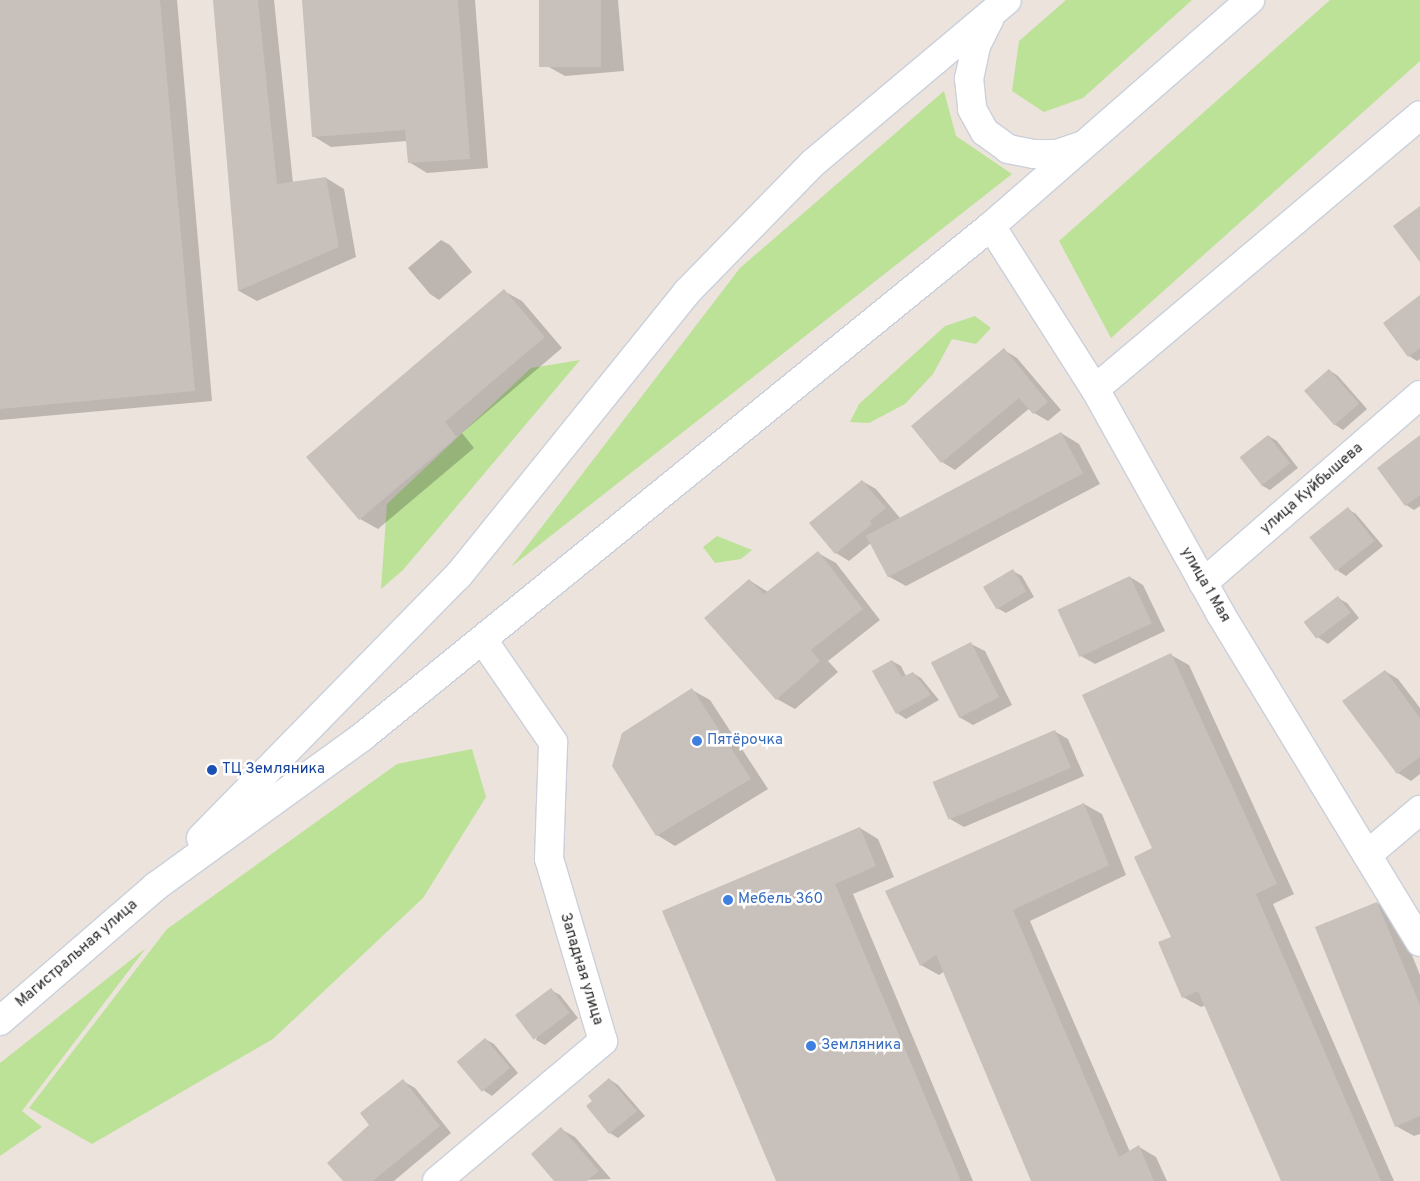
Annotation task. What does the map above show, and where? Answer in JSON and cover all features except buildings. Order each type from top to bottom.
[{"type":"main road","points":[[155,887],[362,737],[482,640],[991,226],[1250,0]]},
{"type":"main road","points":[[1000,6],[976,46],[969,78],[972,109],[985,132],[1008,149],[1034,154],[1057,154],[1084,144]]},
{"type":"main road","points":[[155,887],[239,798],[458,576],[687,292],[813,163],[1000,6]]},
{"type":"main road","points":[[1095,390],[1420,115]]},
{"type":"main road","name":"улица 1 Мая","points":[[991,226],[1095,390],[1203,583],[1420,942]]},
{"type":"main road","name":"улица Куйбышева","points":[[1203,583],[1420,395]]},
{"type":"main road","name":"Западная улица","points":[[437,1181],[603,1041],[549,859],[553,742],[482,640]]},
{"type":"main road","points":[[1367,855],[1420,810]]},
{"type":"main road","name":"Магистральная улица","points":[[0,1021],[155,887]]},
{"type":"green space","points":[[1066,0],[1192,0],[1083,98],[1044,112],[1012,91],[1019,41]]},
{"type":"green space","points":[[1330,0],[1420,0],[1420,61],[1111,338],[1059,241]]},
{"type":"green space","points":[[944,91],[956,136],[1012,174],[511,567],[740,268]]},
{"type":"green space","points":[[975,316],[991,328],[976,344],[952,339],[933,374],[905,404],[869,423],[850,422],[859,404],[945,326]]},
{"type":"green space","points":[[580,360],[403,570],[381,589],[387,504],[531,368]]},
{"type":"green space","points":[[717,536],[752,550],[741,559],[715,563],[703,547]]},
{"type":"green space","points":[[472,749],[486,797],[423,898],[273,1039],[92,1144],[29,1108],[167,929],[397,764]]},
{"type":"green space","points":[[146,948],[22,1111],[42,1127],[0,1156],[0,1063]]},
{"type":"place","name":"Пятёрочка","points":[[697,741]]},
{"type":"place","name":"ТЦ Земляника","points":[[212,770]]},
{"type":"place","name":"Мебель 360","points":[[728,900]]},
{"type":"place","name":"Земляника","points":[[811,1046]]}]
